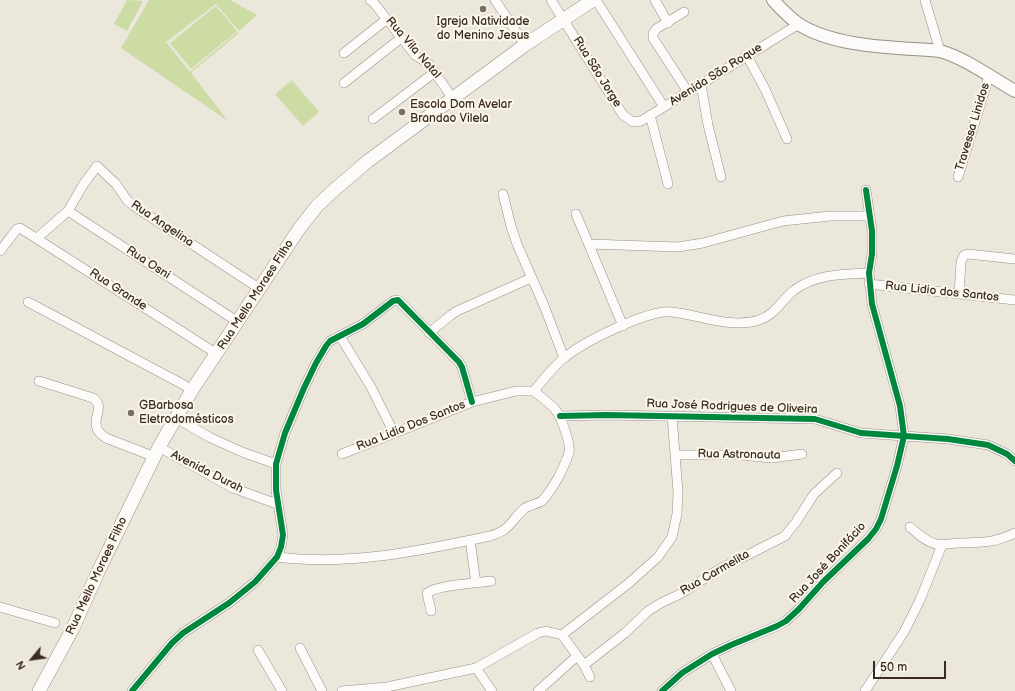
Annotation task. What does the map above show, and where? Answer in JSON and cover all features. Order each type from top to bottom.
[{"type":"main road","name":"Rua Mello Moraes Filho","points":[[39,691],[73,628],[98,572],[157,452],[192,390],[217,354],[233,319],[260,289],[276,256],[317,206],[368,161],[525,45],[594,0]]},
{"type":"street","name":"Rua Vila Natal","points":[[370,0],[415,55],[426,61],[453,99]]},
{"type":"street","points":[[495,0],[525,45]]},
{"type":"street","points":[[551,0],[564,19]]},
{"type":"street","points":[[594,0],[664,107]]},
{"type":"street","points":[[654,0],[668,23]]},
{"type":"street","points":[[773,0],[783,11],[799,24],[814,32],[839,41],[940,51],[971,64],[1015,91]]},
{"type":"street","points":[[925,0],[940,51]]},
{"type":"street","points":[[684,12],[656,29],[653,34],[653,38],[688,92]]},
{"type":"street","points":[[344,53],[387,19]]},
{"type":"street","name":"Rua São Jorge","points":[[564,19],[623,115],[633,122]]},
{"type":"street","name":"Avenida São Roque","points":[[633,122],[641,121],[650,116],[799,24]]},
{"type":"street","points":[[344,83],[401,38]]},
{"type":"street","points":[[747,56],[767,93],[787,139]]},
{"type":"street","points":[[373,119],[435,72]]},
{"type":"street","name":"Travessa Linidos","points":[[958,177],[989,76]]},
{"type":"street","points":[[701,84],[708,125],[721,177]]},
{"type":"street","points":[[650,116],[668,184]]},
{"type":"street","name":"Rua Angelina","points":[[68,211],[83,185],[97,166],[116,184],[127,200],[134,206],[260,289]]},
{"type":"street","name":"Rua Lidio Dos Santos","points":[[866,190],[872,231],[872,254],[869,284]]},
{"type":"street","points":[[503,194],[511,226],[564,358]]},
{"type":"street","points":[[37,238],[68,211]]},
{"type":"street","name":"Rua Osni","points":[[68,211],[233,319]]},
{"type":"street","points":[[576,214],[623,326]]},
{"type":"street","points":[[589,244],[678,247],[703,243],[784,221],[830,216],[870,216]]},
{"type":"street","name":"Rua Grande","points":[[0,251],[18,228],[37,238],[217,354]]},
{"type":"street","points":[[960,294],[961,262],[964,255],[968,254],[1015,259]]},
{"type":"street","name":"Rua Lidio Dos Santos","points":[[342,454],[472,402],[516,391],[534,391],[564,358],[590,340],[647,316],[670,312],[734,323],[758,320],[769,316],[793,292],[810,281],[834,275],[869,273]]},
{"type":"street","points":[[429,333],[457,311],[531,278]]},
{"type":"street","name":"Rua Lidio dos Santos","points":[[869,284],[1015,300]]},
{"type":"street","name":"Rua José Bonifácio","points":[[662,691],[682,673],[712,654],[786,621],[823,582],[868,539],[881,519],[897,466],[904,436],[900,406],[874,317],[869,284]]},
{"type":"street","points":[[132,691],[172,643],[183,633],[229,603],[255,582],[277,557],[281,547],[283,535],[277,504],[276,464],[285,432],[316,363],[326,346],[334,338],[363,324],[391,302],[397,300],[462,367],[472,402]]},
{"type":"street","points":[[28,302],[192,390]]},
{"type":"street","points":[[340,336],[372,387],[394,433]]},
{"type":"street","name":"Avenida Durah","points":[[39,381],[93,398],[98,403],[99,407],[95,424],[100,434],[106,438],[157,452],[233,488],[277,504]]},
{"type":"street","points":[[277,557],[300,560],[368,558],[425,550],[498,534],[503,531],[512,524],[526,508],[542,501],[553,487],[569,452],[565,429],[560,416],[549,403],[534,391]]},
{"type":"street","name":"Rua José Rodrigues de Oliveira","points":[[560,416],[607,414],[815,418],[861,433],[948,439],[988,445],[1007,454],[1015,461]]},
{"type":"street","points":[[562,635],[629,583],[658,557],[672,537],[677,514],[678,492],[672,416]]},
{"type":"street","points":[[176,418],[209,437],[242,452],[276,464]]},
{"type":"street","name":"Rua Astronauta","points":[[676,455],[741,455],[772,458],[802,454]]},
{"type":"street","name":"Rua Carmelita","points":[[584,666],[625,633],[648,611],[660,603],[680,594],[736,560],[785,536],[814,494],[838,473]]},
{"type":"street","points":[[910,527],[926,540],[942,545],[957,543],[981,543],[999,540],[1015,533]]},
{"type":"street","points":[[470,540],[476,583]]},
{"type":"street","points":[[865,691],[904,632],[920,600],[942,545]]},
{"type":"street","points":[[431,612],[427,593],[430,590],[491,581]]},
{"type":"street","points":[[0,607],[55,622]]},
{"type":"street","points":[[342,691],[387,687],[476,668],[538,633],[546,631],[562,635],[576,657],[584,666],[590,678]]},
{"type":"street","points":[[300,648],[322,691]]},
{"type":"street","points":[[258,650],[282,691]]},
{"type":"street","points":[[712,654],[731,691]]},
{"type":"street","points":[[538,691],[576,657]]},
{"type":"street","points":[[476,668],[492,691]]},
{"type":"green space","points":[[127,0],[143,1],[127,31],[114,24]]},
{"type":"green space","points":[[149,0],[230,0],[257,15],[239,31],[216,4],[166,42],[190,72],[237,32],[239,33],[191,73],[228,121],[121,48]]},
{"type":"green space","points":[[216,6],[237,31],[191,69],[170,43]]},
{"type":"green space","points":[[292,80],[319,112],[303,126],[275,94]]},
{"type":"cycle path","points":[[662,691],[682,673],[712,654],[786,621],[823,582],[868,539],[876,529],[881,519],[897,466],[904,436],[900,406],[872,304],[869,273],[872,254],[872,231],[866,190]]},
{"type":"cycle path","points":[[132,691],[172,643],[183,633],[229,603],[255,582],[277,557],[281,547],[283,535],[276,490],[276,464],[285,433],[304,388],[316,363],[330,341],[363,324],[393,301],[398,300],[459,362],[462,367],[472,402]]},
{"type":"cycle path","points":[[560,416],[607,415],[815,419],[861,433],[948,439],[988,445],[1007,454],[1015,461]]},
{"type":"place","name":"Igreja Natividade do Menino Jesus","points":[[483,9]]},
{"type":"place","name":"Escola Dom Avelar Brandao Vilela","points":[[402,112]]},
{"type":"place","name":"GBarbosa Eletrodomésticos","points":[[131,413]]}]
